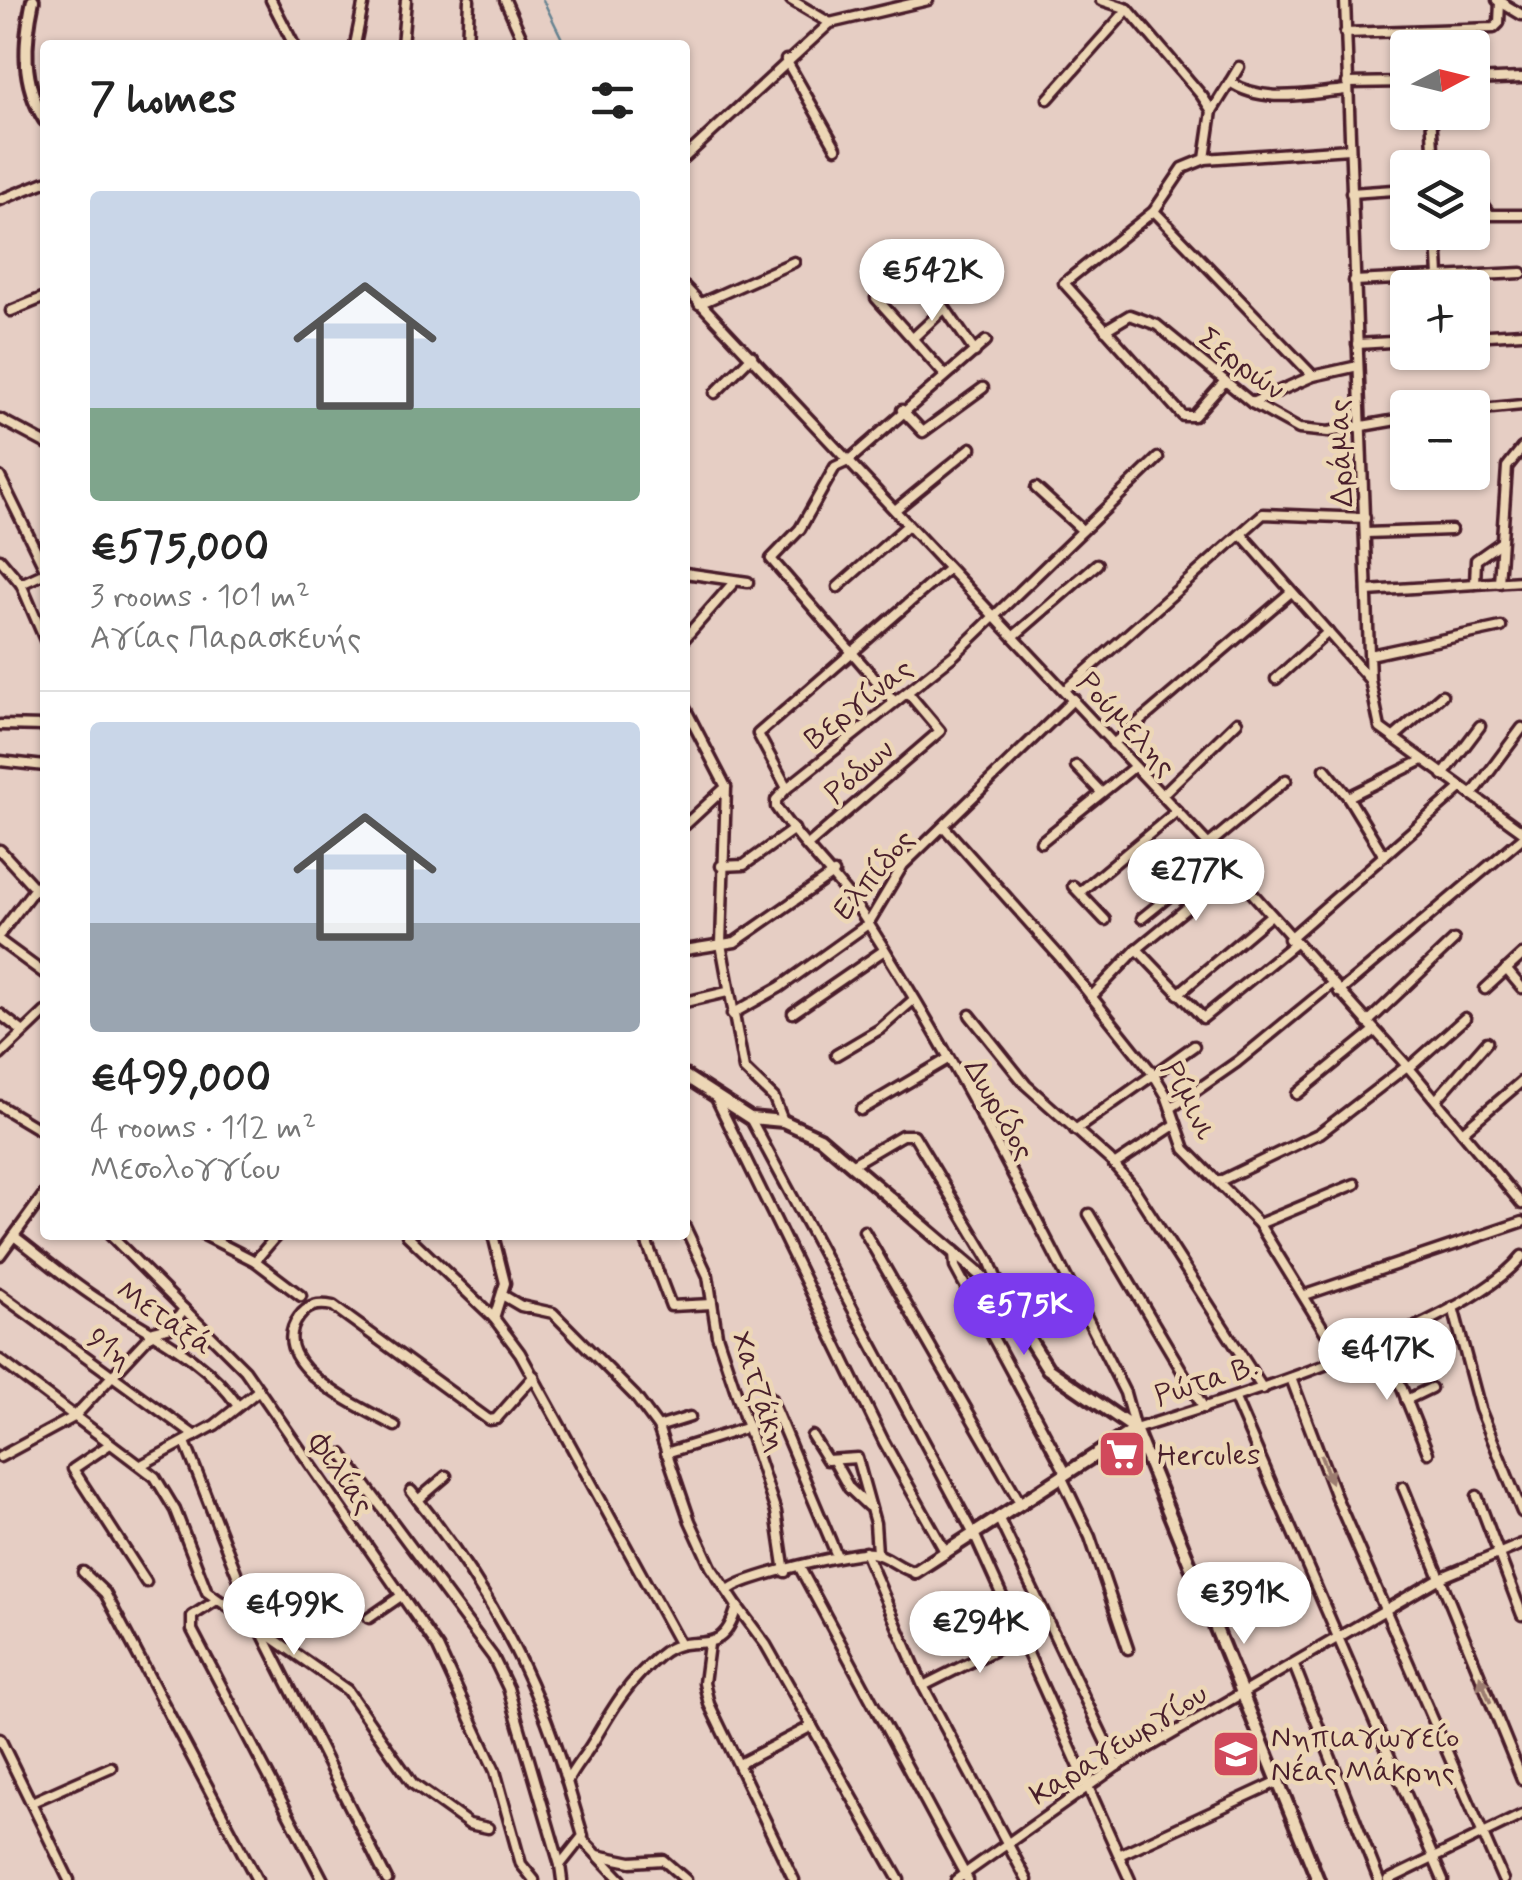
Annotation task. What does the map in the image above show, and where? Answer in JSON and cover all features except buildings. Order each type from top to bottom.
[{"type":"street","points":[[33,0],[26,63],[33,98],[40,111]]},
{"type":"street","points":[[272,0],[292,40]]},
{"type":"street","points":[[356,40],[364,0]]},
{"type":"street","points":[[402,40],[406,0]]},
{"type":"street","points":[[467,40],[470,0]]},
{"type":"street","points":[[505,0],[523,40]]},
{"type":"street","points":[[791,0],[830,23]]},
{"type":"street","points":[[690,151],[830,23],[928,0]]},
{"type":"street","points":[[1101,0],[1128,9],[1177,62],[1212,110]]},
{"type":"street","name":"Δράμας","points":[[1345,0],[1370,680],[1377,723],[1520,832]]},
{"type":"street","points":[[1345,33],[1494,28],[1500,23],[1499,1]]},
{"type":"street","points":[[1499,1],[1522,15]]},
{"type":"street","points":[[1048,99],[1128,9]]},
{"type":"street","points":[[786,60],[836,148]]},
{"type":"street","points":[[1206,159],[1212,110],[1240,67]]},
{"type":"street","points":[[1490,79],[1522,78]]},
{"type":"street","points":[[1230,82],[1250,94],[1273,95],[1390,83]]},
{"type":"street","points":[[1225,380],[1188,418],[1064,284],[1154,211],[1183,168],[1206,159],[1349,149]]},
{"type":"street","points":[[0,200],[40,184]]},
{"type":"street","points":[[1350,193],[1390,191]]},
{"type":"street","points":[[1154,211],[1313,376]]},
{"type":"street","points":[[1490,212],[1494,216],[1522,216]]},
{"type":"street","points":[[699,304],[794,262]]},
{"type":"street","points":[[1490,275],[1522,273]]},
{"type":"street","points":[[908,274],[930,285],[975,352]]},
{"type":"street","points":[[1354,281],[1390,279]]},
{"type":"street","name":"Ρούμελης","points":[[690,293],[1219,856],[1408,1067],[1522,1204]]},
{"type":"street","points":[[11,311],[40,298]]},
{"type":"street","points":[[876,298],[946,374]]},
{"type":"street","points":[[913,338],[944,310]]},
{"type":"street","name":"Σερρών","points":[[1105,330],[1121,317],[1141,318],[1274,418],[1312,431],[1390,421]]},
{"type":"street","points":[[1490,335],[1522,333]]},
{"type":"street","points":[[894,701],[771,559],[800,529],[835,467],[848,462],[902,410],[986,341]]},
{"type":"street","points":[[1357,344],[1390,342]]},
{"type":"street","points":[[715,393],[752,356]]},
{"type":"street","points":[[1252,403],[1313,376],[1358,366]]},
{"type":"street","points":[[902,410],[923,432],[982,388]]},
{"type":"street","points":[[1490,408],[1522,405]]},
{"type":"street","points":[[0,419],[40,440]]},
{"type":"street","points":[[894,510],[971,448]]},
{"type":"street","points":[[1499,583],[1507,467],[1522,448]]},
{"type":"street","name":"Βεργίνας","points":[[794,829],[776,807],[787,788],[908,693],[1158,458]]},
{"type":"street","points":[[0,477],[40,561]]},
{"type":"street","points":[[1036,488],[1082,530]]},
{"type":"street","points":[[1066,690],[1268,512],[1365,518]]},
{"type":"street","points":[[838,587],[908,525]]},
{"type":"street","points":[[1366,533],[1451,530]]},
{"type":"street","points":[[1242,535],[1370,680]]},
{"type":"street","points":[[1474,584],[1476,560],[1500,543]]},
{"type":"street","points":[[0,559],[22,584],[40,628]]},
{"type":"street","points":[[1014,636],[1098,564]]},
{"type":"street","points":[[787,788],[758,734],[948,569]]},
{"type":"street","points":[[22,584],[40,574]]},
{"type":"street","points":[[690,574],[748,582]]},
{"type":"street","points":[[1368,591],[1522,581]]},
{"type":"street","points":[[690,632],[734,582]]},
{"type":"street","points":[[1113,744],[1290,592]]},
{"type":"street","points":[[1370,655],[1501,626]]},
{"type":"street","points":[[1276,679],[1328,632]]},
{"type":"street","name":"Ρόδων","points":[[808,845],[940,731],[908,693]]},
{"type":"street","points":[[1393,738],[1442,694]]},
{"type":"street","name":"Ελπίδος","points":[[732,1014],[780,988],[868,924],[903,865],[944,828],[1022,745],[1074,699]]},
{"type":"street","points":[[690,718],[726,787],[722,944],[727,992],[745,1072],[774,1098],[783,1121]]},
{"type":"street","points":[[1162,795],[1238,722]]},
{"type":"street","points":[[1,723],[40,726]]},
{"type":"street","points":[[1443,774],[1480,726]]},
{"type":"street","points":[[1472,795],[1522,728]]},
{"type":"street","points":[[1348,796],[1423,760]]},
{"type":"street","points":[[0,762],[40,766]]},
{"type":"street","points":[[1076,766],[1100,791]]},
{"type":"street","points":[[1041,842],[1134,767]]},
{"type":"street","points":[[1325,769],[1348,796],[1384,856]]},
{"type":"street","points":[[1208,845],[1286,780]]},
{"type":"street","points":[[690,820],[726,787]]},
{"type":"street","points":[[1137,949],[1199,1017],[1208,1017],[1461,788]]},
{"type":"street","points":[[1105,920],[1077,890],[1177,812]]},
{"type":"street","points":[[1171,1108],[1336,988],[1520,832],[1522,817]]},
{"type":"street","name":"Ρίμινι","points":[[944,828],[1154,1075],[1185,1149],[1259,1224],[1340,1356]]},
{"type":"street","points":[[721,866],[748,863],[794,829]]},
{"type":"street","name":"Δωρίδος","points":[[794,829],[834,873],[868,924],[946,1060],[1059,1262],[1125,1393],[1135,1429]]},
{"type":"street","points":[[0,850],[40,893]]},
{"type":"street","points":[[1142,918],[1219,856]]},
{"type":"street","points":[[1091,997],[1137,949],[1232,871]]},
{"type":"street","points":[[690,949],[736,942],[834,873]]},
{"type":"street","points":[[35,888],[0,938],[40,970]]},
{"type":"street","points":[[1178,994],[1270,916]]},
{"type":"street","points":[[1367,1023],[1454,940]]},
{"type":"street","points":[[793,1013],[883,951]]},
{"type":"street","points":[[1485,988],[1522,955]]},
{"type":"street","points":[[1506,969],[1522,988]]},
{"type":"street","points":[[690,1001],[727,992]]},
{"type":"street","points":[[836,1056],[880,1029],[912,1001]]},
{"type":"street","points":[[0,1014],[22,1031]]},
{"type":"street","points":[[970,1014],[1026,1085],[1114,1164],[1263,1389]]},
{"type":"street","points":[[0,1055],[40,1016]]},
{"type":"street","points":[[1218,1182],[1320,1133],[1465,1018]]},
{"type":"street","points":[[1297,1094],[1374,1031]]},
{"type":"street","points":[[1436,1100],[1487,1042]]},
{"type":"street","points":[[1075,1130],[1194,1046]]},
{"type":"street","points":[[861,1110],[946,1060]]},
{"type":"street","points":[[690,1080],[750,1118],[783,1121],[820,1138],[1004,1298]]},
{"type":"street","points":[[1462,1132],[1522,1081]]},
{"type":"street","points":[[717,1100],[884,1442],[946,1553]]},
{"type":"street","points":[[0,1106],[40,1130]]},
{"type":"street","points":[[750,1118],[974,1536],[1130,1880]]},
{"type":"street","points":[[1114,1164],[1176,1124]]},
{"type":"street","points":[[851,1165],[902,1135],[914,1135],[989,1260],[1004,1298],[1048,1368],[1135,1429],[1318,1880]]},
{"type":"street","points":[[1259,1224],[1355,1184]]},
{"type":"street","points":[[0,1255],[40,1203]]},
{"type":"street","points":[[1089,1214],[1204,1408]]},
{"type":"street","points":[[1304,1295],[1522,1222]]},
{"type":"street","points":[[864,1231],[1021,1504]]},
{"type":"street","name":"Μεταξά","points":[[14,1236],[102,1302],[154,1331],[206,1370],[238,1406]]},
{"type":"street","name":"Χατζάκη","points":[[690,1238],[708,1276],[717,1335],[750,1427],[780,1530],[785,1572]]},
{"type":"street","name":"Φιλίας","points":[[115,1240],[259,1390],[448,1664],[506,1800],[522,1864],[534,1880]]},
{"type":"street","points":[[214,1240],[255,1261],[301,1296]]},
{"type":"street","points":[[255,1261],[273,1240]]},
{"type":"street","points":[[412,1240],[494,1318],[534,1376],[679,1643]]},
{"type":"street","points":[[494,1318],[504,1296],[502,1260],[495,1240]]},
{"type":"street","points":[[646,1240],[671,1306],[712,1304]]},
{"type":"street","points":[[954,1251],[955,1267],[1064,1475],[1128,1649]]},
{"type":"street","name":"Ρώτα Β.","points":[[914,1572],[1135,1429],[1263,1389],[1382,1339],[1453,1307],[1518,1265],[1522,1256]]},
{"type":"street","name":"91η","points":[[0,1294],[195,1436]]},
{"type":"street","points":[[504,1296],[521,1306],[552,1313],[636,1396],[658,1426],[690,1521],[711,1567],[766,1645],[899,1880]]},
{"type":"street","points":[[395,1426],[316,1379],[298,1363],[291,1341],[294,1323],[303,1311],[313,1305],[333,1306],[489,1420],[504,1410],[534,1376]]},
{"type":"street","points":[[1453,1307],[1480,1409],[1522,1512]]},
{"type":"street","points":[[0,1456],[74,1417],[154,1331],[171,1327],[184,1310]]},
{"type":"street","points":[[1382,1339],[1428,1453]]},
{"type":"street","points":[[0,1360],[142,1464],[165,1491],[200,1580],[217,1600],[346,1690],[413,1784],[469,1824],[488,1828]]},
{"type":"street","points":[[1291,1378],[1502,1880]]},
{"type":"street","points":[[1406,1400],[1431,1388]]},
{"type":"street","points":[[142,1464],[195,1436],[259,1390]]},
{"type":"street","points":[[770,1398],[837,1556]]},
{"type":"street","points":[[1234,1399],[1443,1880]]},
{"type":"street","points":[[658,1426],[690,1417]]},
{"type":"street","points":[[666,1453],[750,1427]]},
{"type":"street","points":[[812,1436],[823,1455],[835,1462],[849,1488],[869,1506]]},
{"type":"street","points":[[184,1442],[264,1634],[388,1880]]},
{"type":"street","points":[[110,1444],[73,1469],[146,1582]]},
{"type":"street","points":[[342,1454],[493,1657],[508,1688],[562,1880]]},
{"type":"street","points":[[835,1462],[857,1458],[877,1554]]},
{"type":"street","points":[[418,1500],[446,1476]]},
{"type":"street","points":[[1404,1487],[1522,1778]]},
{"type":"street","points":[[411,1492],[478,1580],[514,1642],[567,1782],[583,1836],[621,1880]]},
{"type":"street","points":[[1477,1496],[1522,1615]]},
{"type":"street","points":[[998,1519],[1117,1766]]},
{"type":"street","name":"Καραγεωργίου","points":[[956,1880],[966,1877],[1006,1842],[1117,1766],[1440,1578],[1522,1544]]},
{"type":"street","points":[[865,1552],[924,1686],[1027,1880]]},
{"type":"street","points":[[729,1590],[755,1575],[785,1572],[865,1552],[914,1572]]},
{"type":"street","points":[[800,1568],[966,1877]]},
{"type":"street","points":[[83,1572],[105,1594],[257,1880]]},
{"type":"street","points":[[369,1618],[400,1596]]},
{"type":"street","points":[[217,1600],[192,1616],[192,1630],[322,1880]]},
{"type":"street","points":[[567,1782],[618,1696],[679,1643],[709,1644],[726,1633],[736,1606]]},
{"type":"street","points":[[924,1686],[1021,1637]]},
{"type":"street","points":[[709,1644],[705,1690],[794,1880]]},
{"type":"street","points":[[1294,1665],[1379,1880]]},
{"type":"street","points":[[739,1764],[812,1726]]},
{"type":"street","points":[[0,1739],[69,1880]]},
{"type":"street","points":[[32,1802],[111,1767]]},
{"type":"street","points":[[1119,1855],[1279,1781]]},
{"type":"street","points":[[1388,1880],[1522,1815]]},
{"type":"street","points":[[560,1865],[583,1836]]},
{"type":"street","points":[[597,1855],[631,1862],[663,1860],[686,1880]]},
{"type":"waterway","points":[[543,0],[563,40]]},
{"type":"place","name":"Hercules","points":[[1122,1454]]},
{"type":"place","name":"Νηπιαγωγείο Νέας Μάκρης","points":[[1236,1754]]}]
